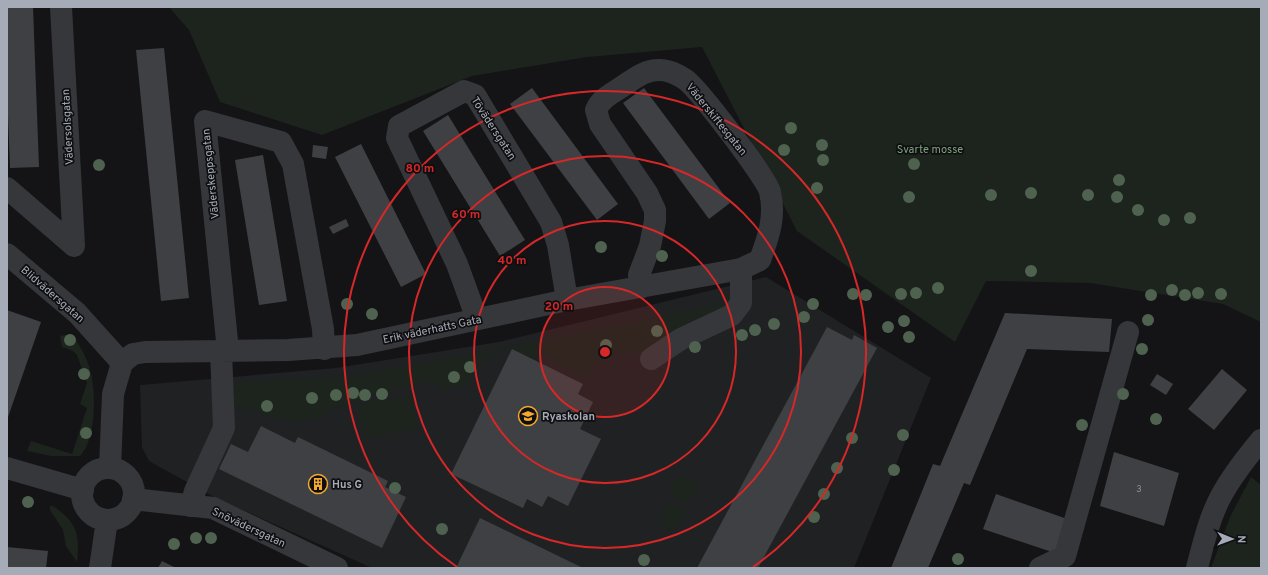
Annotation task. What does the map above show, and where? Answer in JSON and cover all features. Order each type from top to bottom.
[{"type":"street","name":"Vädersolsgatan","points":[[7,188],[74,246],[61,7]]},
{"type":"street","name":"Väderskiftesgatan","points":[[642,287],[639,275],[650,246],[655,221],[655,210],[647,194],[600,124],[596,110],[603,100],[642,74],[659,69],[674,73],[687,81],[699,93],[747,156],[770,191],[772,211],[771,228],[751,265]]},
{"type":"street","name":"Tövädersgatan","points":[[477,319],[457,264],[397,138],[399,126],[464,91],[475,95],[551,222],[558,245],[567,300]]},
{"type":"street","name":"Väderskeppsgatan","points":[[224,351],[205,121],[281,142],[293,164],[323,329],[324,348]]},
{"type":"street","name":"Blidvädersgatan","points":[[7,254],[78,313],[122,362]]},
{"type":"street","name":"Erik väderhatts Gata","points":[[122,362],[133,354],[145,352],[324,348],[357,345],[567,300],[642,287],[751,265]]},
{"type":"street","points":[[651,359],[681,339],[732,315],[741,303],[751,265]]},
{"type":"street","points":[[1040,568],[1065,556],[1128,332]]},
{"type":"street","points":[[191,506],[195,491],[224,428],[224,351]]},
{"type":"street","points":[[110,468],[114,394],[122,362]]},
{"type":"street","points":[[1197,568],[1206,536],[1220,499],[1239,467],[1261,440]]},
{"type":"street","points":[[7,468],[83,490]]},
{"type":"street","points":[[110,468],[122,472],[130,481],[134,493],[134,500],[126,513],[117,518],[107,520],[97,517],[90,512],[85,504],[83,490],[92,474],[97,471],[110,468]]},
{"type":"street","name":"Snövädersgatan","points":[[134,500],[213,508],[337,568]]},
{"type":"street","points":[[100,568],[107,520]]},
{"type":"shaded area","name":"Ryaskolan","points":[[766,277],[931,378],[854,568],[372,568],[214,497],[149,461],[142,447],[140,385],[336,368],[499,342]]},
{"type":"green space","name":"Svarte mosse","points":[[169,7],[1261,7],[1261,322],[1223,304],[1090,283],[986,281],[955,342],[797,231],[702,47],[587,57],[472,76],[322,135],[220,102],[189,30]]},
{"type":"green space","points":[[727,288],[731,296],[730,304],[646,354],[620,353],[597,362],[585,378],[542,355],[539,361],[511,348],[483,358],[465,385],[442,389],[434,380],[356,401],[328,411],[314,419],[305,421],[295,421],[273,417],[233,405],[230,382],[344,377],[399,368],[729,303]]},
{"type":"green space","points":[[72,334],[86,358],[93,382],[94,404],[92,428],[89,439],[80,456],[51,456],[27,451],[31,441],[72,454],[87,408],[80,404],[87,383],[77,355],[73,351],[62,347],[60,336]]},
{"type":"green space","points":[[412,395],[418,429],[364,438],[358,404]]},
{"type":"green space","points":[[682,476],[691,479],[699,487],[695,496],[687,502],[674,498],[671,492],[676,479]]},
{"type":"green space","points":[[1251,477],[1261,485],[1261,568],[1211,568],[1230,517]]},
{"type":"green space","points":[[669,505],[677,505],[681,507],[686,514],[675,530],[669,531],[660,520],[661,513]]},
{"type":"green space","points":[[50,506],[53,506],[61,512],[72,523],[77,536],[77,562],[66,546],[63,530],[50,510]]},
{"type":"building","points":[[7,7],[33,7],[39,167],[10,168],[7,90]]},
{"type":"building","points":[[164,48],[189,298],[161,301],[136,50]]},
{"type":"building","points":[[532,88],[618,204],[597,220],[510,104]]},
{"type":"building","points":[[644,88],[730,203],[709,219],[623,103]]},
{"type":"building","points":[[448,115],[525,240],[500,256],[423,131]]},
{"type":"building","points":[[361,144],[426,274],[401,287],[335,157]]},
{"type":"building","points":[[313,145],[328,147],[326,159],[312,157]]},
{"type":"building","points":[[263,155],[287,301],[259,305],[235,160]]},
{"type":"building","points":[[346,219],[349,226],[333,234],[329,227]]},
{"type":"building","points":[[7,310],[41,322],[7,420]]},
{"type":"building","points":[[1005,313],[1112,319],[1109,352],[1027,349],[970,485],[964,483],[928,568],[891,568],[933,464],[940,466]]},
{"type":"building","points":[[827,327],[852,340],[854,335],[877,348],[758,568],[697,568]]},
{"type":"building","points":[[512,349],[583,384],[578,394],[593,402],[580,429],[601,439],[568,506],[548,496],[542,507],[527,499],[523,508],[451,474]]},
{"type":"building","points":[[1222,369],[1247,390],[1214,430],[1188,409]]},
{"type":"building","points":[[1157,374],[1173,384],[1166,395],[1150,385]]},
{"type":"building","name":"Hus G","points":[[261,426],[295,443],[298,437],[388,481],[385,487],[406,497],[382,548],[219,469],[231,444],[248,452]]},
{"type":"building","points":[[1114,452],[1179,473],[1164,526],[1100,506]]},
{"type":"building","points":[[996,494],[1070,520],[1058,554],[983,529]]},
{"type":"building","points":[[480,518],[583,568],[456,568]]},
{"type":"building","points":[[7,547],[48,551],[46,568],[7,568]]},
{"type":"building","points":[[162,561],[176,568],[158,568]]},
{"type":"place","name":"Ryaskolan","points":[[528,416]]},
{"type":"place","name":"Hus G","points":[[318,484]]}]
